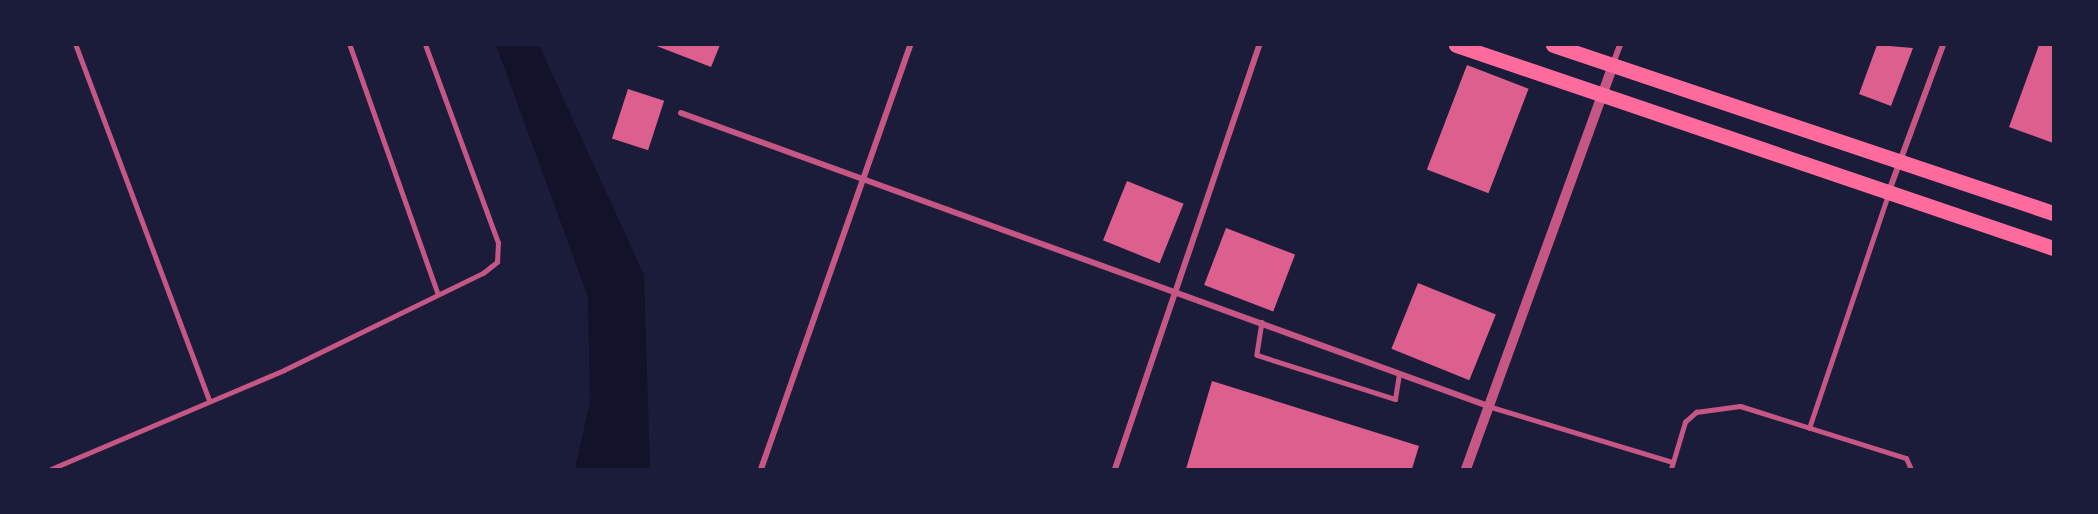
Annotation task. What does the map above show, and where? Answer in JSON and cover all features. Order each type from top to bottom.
[{"type":"main road","points":[[1456,45],[2053,248]]},
{"type":"main road","points":[[1553,45],[2053,213]]},
{"type":"street","points":[[761,469],[864,182],[910,45]]},
{"type":"street","points":[[1115,469],[1177,291],[1258,45]]},
{"type":"street","points":[[1469,468],[1488,406],[1620,45]]},
{"type":"street","points":[[1809,428],[1888,193],[1943,45]]},
{"type":"street","points":[[681,113],[864,182],[1177,291],[1488,406]]},
{"type":"street","points":[[1740,406],[1906,458],[1911,469]]},
{"type":"lane","points":[[76,45],[210,402]]},
{"type":"lane","points":[[350,45],[438,293]]},
{"type":"lane","points":[[51,469],[284,370],[483,273],[497,262],[498,243],[425,45]]},
{"type":"lane","points":[[1262,322],[1257,355],[1395,399],[1399,374]]},
{"type":"lane","points":[[1488,406],[1672,462]]},
{"type":"lane","points":[[1671,469],[1686,422],[1696,412],[1740,406]]},
{"type":"shaded area","points":[[496,45],[539,45],[644,275],[650,469],[575,469],[590,402],[588,297]]},
{"type":"building","points":[[654,45],[720,45],[711,67]]},
{"type":"building","points":[[1877,45],[1913,48],[1891,106],[1859,94]]},
{"type":"building","points":[[2039,45],[2053,45],[2053,143],[2009,127]]},
{"type":"building","points":[[1467,65],[1529,89],[1488,193],[1427,170]]},
{"type":"building","points":[[628,89],[664,101],[648,150],[612,138]]},
{"type":"building","points":[[1127,181],[1184,204],[1160,263],[1103,240]]},
{"type":"building","points":[[1226,228],[1295,255],[1273,311],[1204,285]]},
{"type":"building","points":[[1418,283],[1496,314],[1469,380],[1391,349]]},
{"type":"building","points":[[1212,381],[1419,446],[1412,469],[1186,469]]}]
